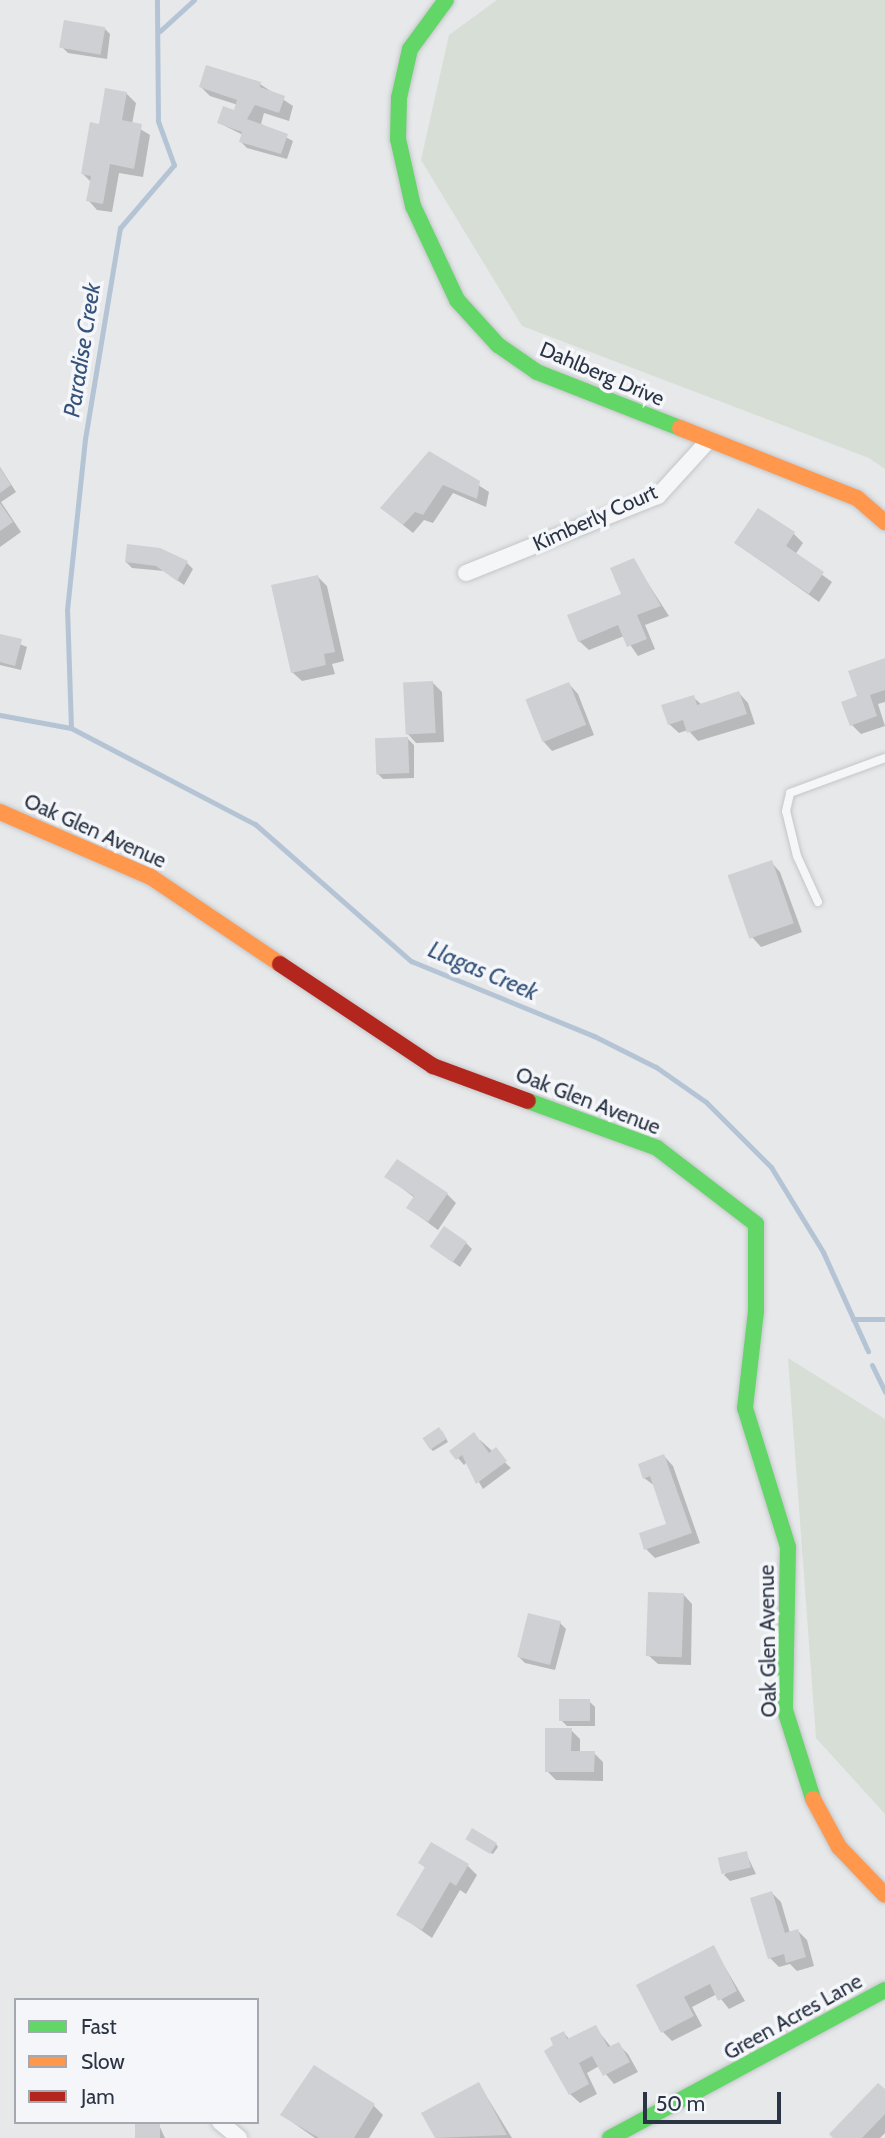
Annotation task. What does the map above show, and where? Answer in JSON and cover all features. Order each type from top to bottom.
[{"type":"street","name":"Dahlberg Drive","points":[[446,0],[410,49],[399,98],[398,139],[413,206],[457,300],[498,345],[537,372],[857,498],[885,522]]},
{"type":"street","name":"Kimberly Court","points":[[466,573],[658,496],[709,440]]},
{"type":"street","name":"Oak Glen Avenue","points":[[0,812],[151,877],[433,1066],[657,1148],[756,1224],[756,1311],[745,1408],[788,1547],[785,1710],[805,1783],[839,1847],[885,1895]]},
{"type":"street","name":"Green Acres Lane","points":[[610,2138],[885,1990]]},
{"type":"street","points":[[222,2124],[239,2138]]},
{"type":"lane","points":[[818,902],[797,856],[786,811],[790,793],[885,758]]},
{"type":"shaded area","points":[[497,0],[885,0],[885,469],[869,458],[522,326],[421,160],[449,35]]},
{"type":"shaded area","points":[[788,1358],[885,1419],[885,1814],[816,1738]]},
{"type":"building","points":[[64,20],[105,27],[100,55],[59,48]]},
{"type":"building","points":[[206,65],[261,82],[260,87],[285,96],[279,113],[255,105],[247,119],[288,134],[281,154],[239,142],[242,132],[217,123],[223,106],[234,110],[237,100],[199,87]]},
{"type":"building","points":[[105,88],[127,92],[122,120],[142,124],[134,169],[110,164],[103,204],[86,201],[91,176],[81,174],[90,122],[99,124]]},
{"type":"building","points":[[429,451],[480,481],[477,499],[443,485],[423,515],[415,512],[403,525],[380,508]]},
{"type":"building","points":[[0,468],[11,485],[0,493]]},
{"type":"building","points":[[0,503],[13,522],[0,531]]},
{"type":"building","points":[[758,508],[795,532],[786,546],[824,572],[809,594],[734,543]]},
{"type":"building","points":[[127,544],[160,548],[188,561],[177,581],[156,566],[125,562]]},
{"type":"building","points":[[634,558],[661,606],[637,615],[647,639],[627,647],[618,625],[578,642],[567,615],[621,594],[610,568]]},
{"type":"building","points":[[318,575],[335,652],[324,654],[326,665],[291,673],[271,585]]},
{"type":"building","points":[[0,634],[22,639],[15,666],[0,662]]},
{"type":"building","points":[[885,658],[885,690],[870,695],[877,716],[850,726],[841,702],[857,696],[848,671]]},
{"type":"building","points":[[433,681],[436,733],[406,734],[403,683]]},
{"type":"building","points":[[569,682],[586,725],[543,742],[525,700]]},
{"type":"building","points":[[739,691],[747,714],[687,733],[683,720],[668,725],[661,705],[694,695],[697,705]]},
{"type":"building","points":[[408,737],[409,773],[376,774],[375,738]]},
{"type":"building","points":[[772,860],[794,923],[749,939],[728,875]]},
{"type":"building","points":[[397,1159],[448,1193],[428,1222],[406,1208],[414,1196],[384,1177]]},
{"type":"building","points":[[444,1226],[467,1242],[453,1263],[430,1246]]},
{"type":"building","points":[[439,1427],[447,1439],[430,1450],[422,1438]]},
{"type":"building","points":[[474,1432],[489,1453],[496,1447],[507,1461],[476,1484],[462,1455],[456,1460],[449,1451]]},
{"type":"building","points":[[664,1454],[692,1533],[644,1550],[639,1533],[666,1524],[650,1476],[643,1479],[638,1464]]},
{"type":"building","points":[[648,1592],[684,1593],[682,1657],[646,1656]]},
{"type":"building","points":[[528,1613],[561,1621],[550,1665],[517,1657]]},
{"type":"building","points":[[559,1699],[590,1699],[590,1721],[559,1721]]},
{"type":"building","points":[[545,1728],[572,1728],[571,1751],[595,1751],[594,1772],[545,1772]]},
{"type":"building","points":[[472,1828],[497,1843],[490,1854],[465,1839]]},
{"type":"building","points":[[431,1842],[469,1864],[456,1886],[450,1882],[422,1930],[396,1915],[425,1867],[418,1863]]},
{"type":"building","points":[[747,1851],[751,1868],[722,1874],[718,1858]]},
{"type":"building","points":[[772,1891],[785,1933],[798,1929],[806,1957],[786,1963],[784,1954],[768,1959],[750,1898]]},
{"type":"building","points":[[714,1945],[737,1991],[718,2001],[710,1984],[684,1997],[694,2016],[661,2033],[636,1985]]},
{"type":"building","points":[[596,2025],[608,2047],[619,2042],[630,2062],[603,2076],[592,2056],[579,2063],[589,2084],[569,2095],[544,2051],[553,2045],[550,2038],[564,2031],[567,2039]]},
{"type":"building","points":[[314,2065],[375,2104],[354,2138],[319,2138],[280,2115]]},
{"type":"building","points":[[479,2082],[507,2135],[435,2138],[421,2113]]},
{"type":"building","points":[[878,2083],[885,2089],[885,2114],[862,2138],[833,2138],[829,2134]]},
{"type":"building","points":[[135,2124],[160,2124],[160,2138],[135,2138]]},
{"type":"waterway","name":"Paradise Creek","points":[[71,728],[67,610],[85,439],[120,228],[174,165],[158,121],[157,0]]},
{"type":"waterway","points":[[160,31],[194,0]]},
{"type":"waterway","name":"Llagas Creek","points":[[0,715],[71,728],[255,824],[411,961],[594,1036],[656,1067],[706,1102],[771,1167],[823,1252],[868,1351]]},
{"type":"waterway","points":[[853,1319],[885,1319]]},
{"type":"waterway","name":"Llagas Creek","points":[[872,1365],[885,1392]]},
{"type":"traffic: fast","points":[[446,0],[410,49],[399,98],[398,139],[413,206],[457,300],[498,345],[537,372],[680,428]]},
{"type":"traffic: fast","points":[[528,1101],[657,1148],[756,1224],[756,1311],[745,1408],[788,1547],[785,1710],[813,1799]]},
{"type":"traffic: fast","points":[[610,2138],[885,1990]]},
{"type":"traffic: slow","points":[[680,428],[857,498],[885,522]]},
{"type":"traffic: slow","points":[[0,812],[151,877],[280,964]]},
{"type":"traffic: slow","points":[[813,1799],[839,1847],[885,1895]]},
{"type":"traffic: jam","points":[[280,964],[433,1066],[528,1101]]}]
